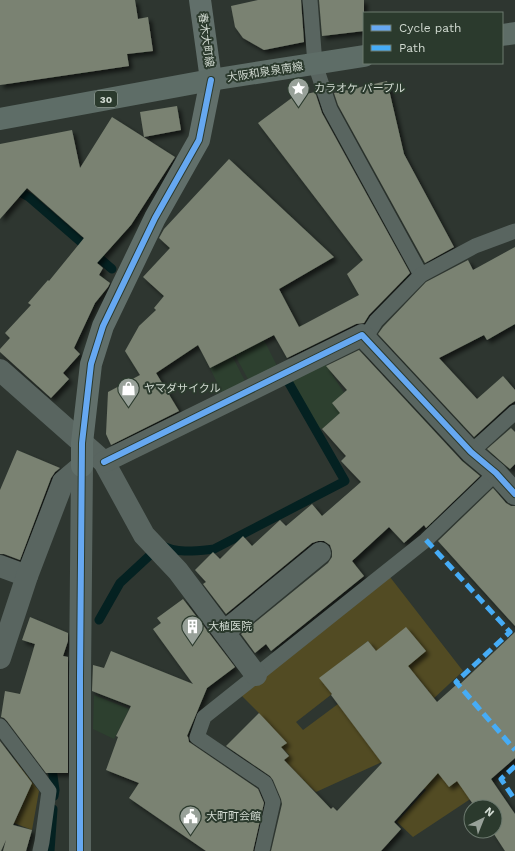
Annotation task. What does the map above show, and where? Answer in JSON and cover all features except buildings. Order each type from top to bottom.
[{"type":"main road","points":[[503,35],[515,33]]},
{"type":"main road","name":"大阪和泉泉南線","points":[[0,119],[211,80],[363,56]]},
{"type":"street","name":"春木大町線","points":[[82,466],[82,443],[91,364],[103,326],[154,218],[199,140],[211,80],[200,0]]},
{"type":"street","points":[[104,462],[362,336],[471,452],[496,473],[515,494]]},
{"type":"street","points":[[0,370],[104,462],[144,534],[178,571],[256,675]]},
{"type":"street","points":[[0,658],[27,576],[63,482],[82,466]]},
{"type":"street","points":[[80,851],[82,466]]},
{"type":"street","points":[[224,632],[320,553]]},
{"type":"street","points":[[0,566],[27,576]]},
{"type":"lane","points":[[310,0],[315,64],[330,109],[421,275]]},
{"type":"lane","points":[[362,336],[369,332],[376,321],[421,275],[475,246],[515,231]]},
{"type":"lane","points":[[471,452],[515,412]]},
{"type":"lane","points":[[262,851],[274,802],[265,783],[197,736],[204,717],[426,540],[496,473]]},
{"type":"lane","points":[[0,726],[49,791],[40,851]]},
{"type":"shaded area","points":[[264,340],[277,366],[249,381],[235,355]]},
{"type":"shaded area","points":[[232,356],[246,383],[223,395],[210,368]]},
{"type":"shaded area","points":[[325,363],[344,393],[340,413],[322,429],[316,425],[290,380]]},
{"type":"shaded area","points":[[390,577],[463,671],[431,701],[429,692],[416,676],[403,686],[368,641],[320,678],[332,694],[296,722],[303,730],[338,704],[382,762],[316,792],[284,760],[289,755],[254,720],[260,714],[241,695]]},
{"type":"shaded area","points":[[94,695],[129,709],[114,739],[93,729]]},
{"type":"shaded area","points":[[15,760],[39,791],[32,830],[14,823],[24,801],[10,793],[2,780]]},
{"type":"shaded area","points":[[404,770],[469,771],[487,788],[470,799],[463,799],[463,804],[413,837],[397,822],[426,790]]},
{"type":"waterway","points":[[0,181],[29,197],[112,269]]},
{"type":"waterway","points":[[99,620],[120,583],[161,545],[180,551],[214,549],[345,481],[286,378],[291,376]]},
{"type":"waterway","points":[[51,761],[55,790],[54,796]]},
{"type":"waterway","points":[[50,851],[53,809]]},
{"type":"marked path","points":[[426,540],[510,632],[456,682],[515,750]]},
{"type":"marked path","points":[[515,766],[501,779],[515,800]]},
{"type":"cycle path","points":[[80,851],[82,443],[91,364],[103,326],[155,218],[199,140],[211,80]]},
{"type":"cycle path","points":[[104,462],[362,335],[471,452],[496,473],[515,494]]},
{"type":"place","name":"カラオケ パープル","points":[[299,108]]},
{"type":"place","name":"ヤマダサイクル","points":[[129,408]]},
{"type":"place","name":"大植医院","points":[[192,646]]},
{"type":"place","name":"大町町会館","points":[[190,836]]}]
